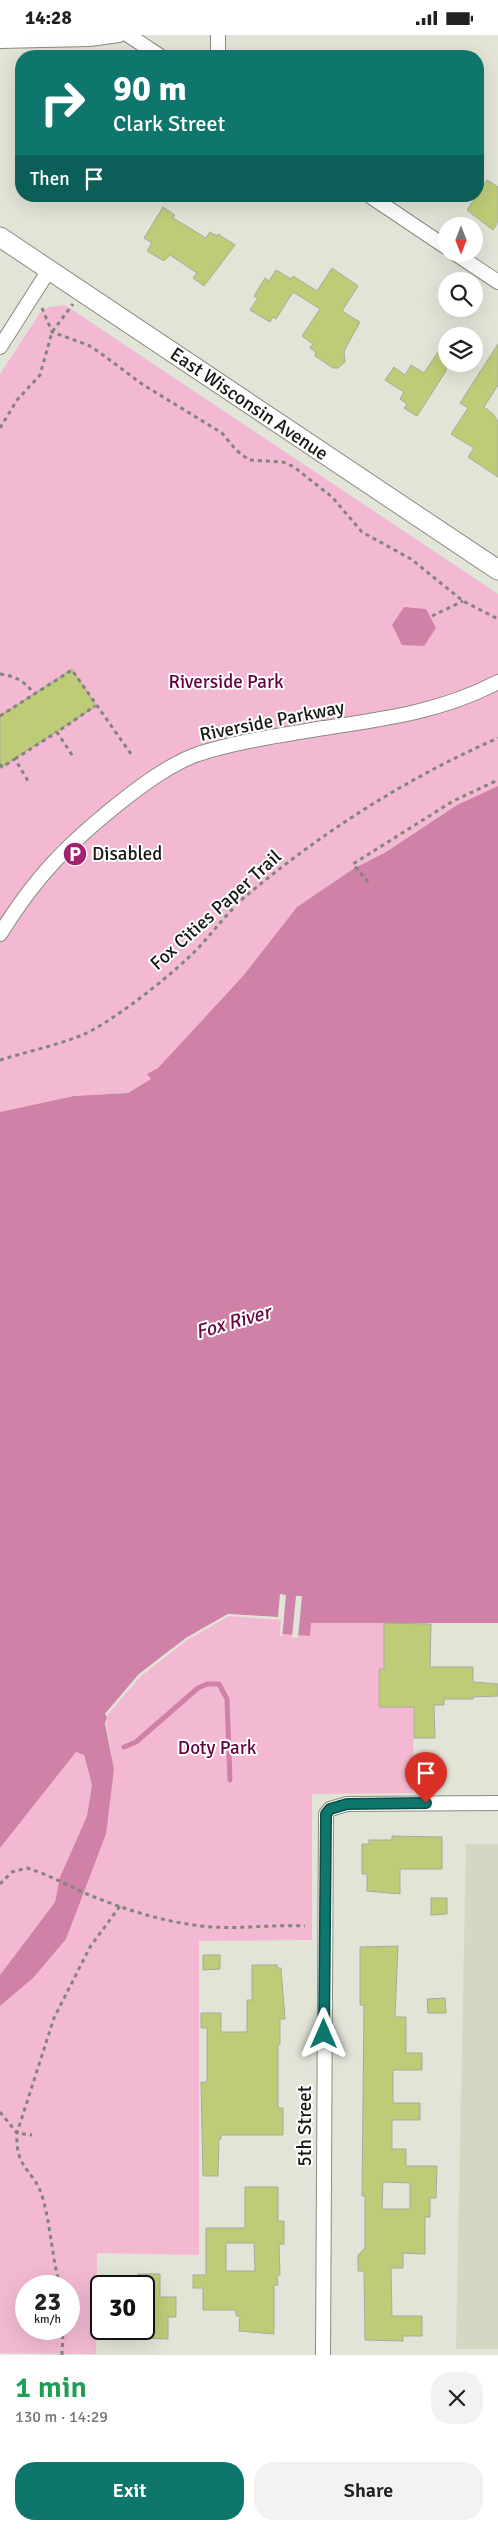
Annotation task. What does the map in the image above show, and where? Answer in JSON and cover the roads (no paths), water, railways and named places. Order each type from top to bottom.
[{"type":"main road","name":"East Wisconsin Avenue","points":[[0,237],[498,570]]},
{"type":"street","points":[[0,41],[90,39],[119,35]]},
{"type":"street","points":[[128,35],[151,50]]},
{"type":"street","points":[[218,35],[218,50]]},
{"type":"street","points":[[379,202],[438,242]]},
{"type":"street","points":[[470,263],[498,282]]},
{"type":"street","points":[[0,347],[49,270]]},
{"type":"street","name":"Riverside Parkway","points":[[0,934],[22,898],[49,865],[71,843],[138,788],[197,755],[263,739],[419,713],[454,702],[498,682]]},
{"type":"street","name":"5th Street","points":[[323,2355],[326,1814],[330,1809],[347,1804],[498,1803]]},
{"type":"water","points":[[404,607],[426,609],[436,628],[424,646],[402,645],[392,625]]},
{"type":"water","name":"Fox River","points":[[498,786],[498,1623],[311,1623],[310,1636],[282,1634],[284,1618],[228,1614],[186,1638],[139,1674],[105,1714],[114,1769],[106,1834],[66,1939],[33,1978],[0,2006],[0,1975],[55,1902],[60,1877],[87,1816],[92,1785],[84,1755],[76,1752],[0,1848],[0,1112],[74,1096],[128,1093],[151,1079],[147,1074],[158,1068],[243,976],[297,907],[353,869],[386,852],[457,805]]},
{"type":"waterway","points":[[124,1747],[136,1742],[198,1688],[207,1684],[219,1684],[227,1699],[230,1780]]},
{"type":"place","name":"Disabled","points":[[75,854]]},
{"type":"park label","name":"Riverside Park","points":[[226,682]]},
{"type":"park label","name":"Doty Park","points":[[217,1748]]}]
